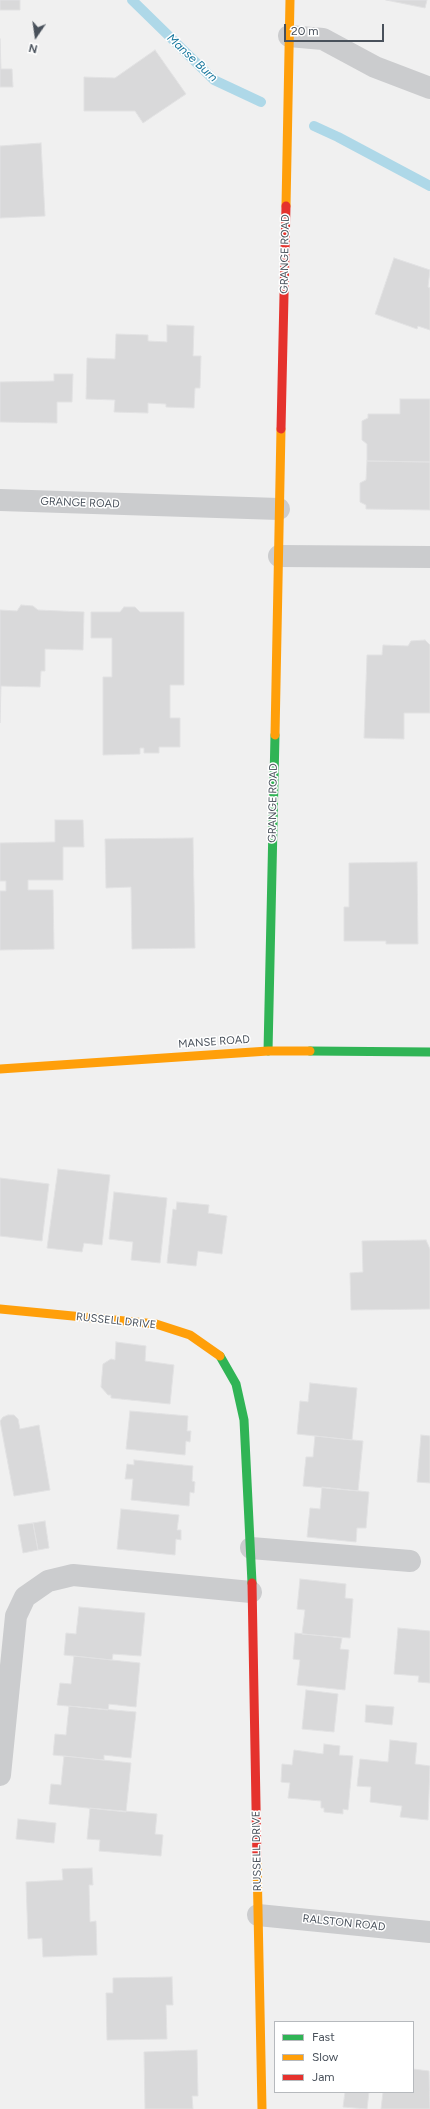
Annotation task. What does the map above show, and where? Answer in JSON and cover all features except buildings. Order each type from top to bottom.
[{"type":"street","name":"GRANGE ROAD","points":[[268,1051],[290,0]]},
{"type":"street","points":[[289,36],[323,39],[375,67],[430,88]]},
{"type":"street","name":"GRANGE ROAD","points":[[0,500],[280,508]]},
{"type":"street","points":[[278,556],[430,557]]},
{"type":"street","name":"MANSE ROAD","points":[[0,1069],[268,1051],[430,1052]]},
{"type":"street","name":"RUSSELL DRIVE","points":[[0,1309],[156,1324],[190,1335],[218,1354],[236,1384],[244,1420],[251,1548],[262,2109]]},
{"type":"street","points":[[251,1548],[410,1562]]},
{"type":"street","points":[[0,1776],[16,1616],[25,1597],[48,1581],[73,1575],[251,1592]]},
{"type":"street","name":"RALSTON ROAD","points":[[258,1915],[430,1932]]},
{"type":"waterway","name":"Manse Burn","points":[[132,0],[214,80],[261,102]]},
{"type":"waterway","name":"Manse Burn","points":[[314,126],[338,137],[430,186]]},
{"type":"traffic: fast","points":[[268,1051],[275,735]]},
{"type":"traffic: fast","points":[[310,1051],[430,1052]]},
{"type":"traffic: fast","points":[[220,1356],[236,1384],[244,1420],[252,1583]]},
{"type":"traffic: slow","points":[[286,206],[290,0]]},
{"type":"traffic: slow","points":[[275,735],[281,429]]},
{"type":"traffic: slow","points":[[0,1069],[268,1051],[310,1051]]},
{"type":"traffic: slow","points":[[0,1309],[156,1324],[190,1335],[220,1356]]},
{"type":"traffic: slow","points":[[257,1861],[262,2109]]},
{"type":"traffic: jam","points":[[281,429],[286,206]]},
{"type":"traffic: jam","points":[[252,1583],[257,1861]]}]
